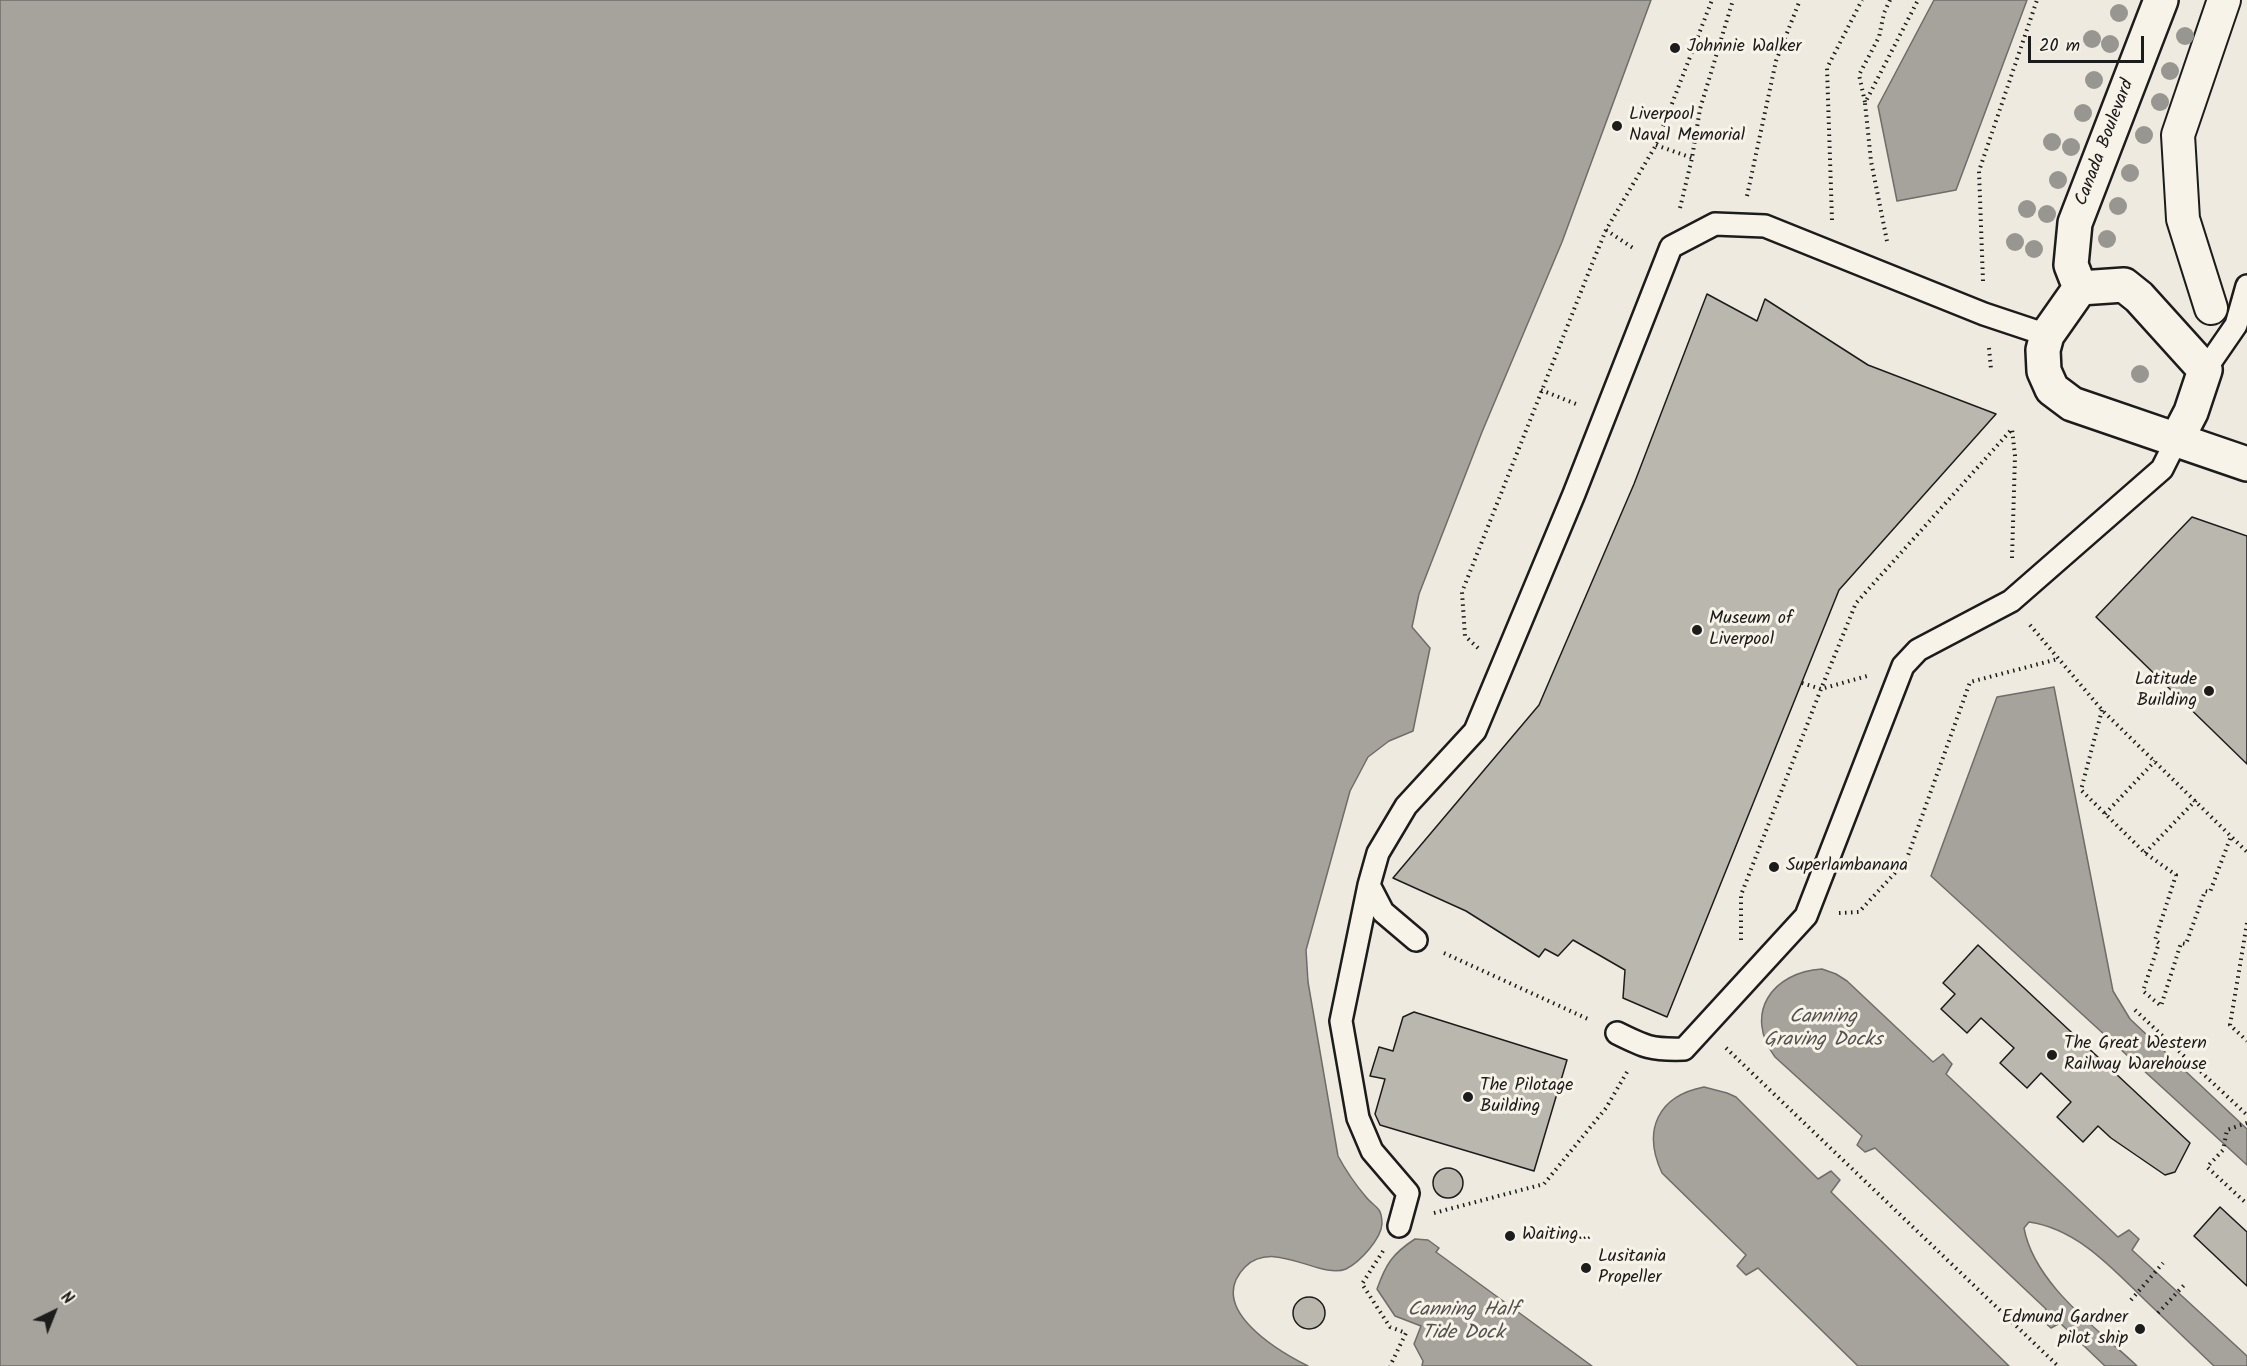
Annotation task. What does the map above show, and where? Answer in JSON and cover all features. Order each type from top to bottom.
[{"type":"street","name":"Canada Boulevard","points":[[2080,288],[2071,265],[2075,223],[2161,0]]},
{"type":"street","points":[[2211,308],[2183,219],[2178,135],[2224,0]]},
{"type":"street","points":[[2177,440],[2191,412],[2205,369],[2139,297],[2124,285],[2080,288],[2047,335],[2043,350],[2044,371],[2052,389],[2072,404],[2177,440],[2247,464]]},
{"type":"lane","points":[[1399,1226],[1408,1193],[1372,1151],[1358,1118],[1341,1021],[1369,885],[1378,853],[1406,806],[1475,731],[1574,494],[1671,246],[1715,224],[1765,226],[1984,314],[2047,335]]},
{"type":"lane","points":[[2205,369],[2236,325],[2247,286]]},
{"type":"lane","points":[[1617,1033],[1642,1046],[1659,1050],[1684,1049],[1806,916],[1903,666],[1918,650],[2011,601],[2162,469],[2177,440]]},
{"type":"lane","points":[[1369,885],[1383,912],[1416,940]]},
{"type":"path","points":[[1501,669],[1465,636],[1462,592],[1606,230],[1656,145],[1712,0]]},
{"type":"path","points":[[1671,246],[1692,158],[1700,109],[1733,0]]},
{"type":"path","points":[[1741,225],[1776,62],[1800,0]]},
{"type":"path","points":[[1833,254],[1827,68],[1862,0]]},
{"type":"path","points":[[1882,215],[1871,161],[1865,103],[1859,75],[1879,37],[1884,13],[1890,0]]},
{"type":"path","points":[[1865,103],[1918,0]]},
{"type":"path","points":[[1984,314],[1979,171],[2037,0]]},
{"type":"path","points":[[1656,145],[1692,158]]},
{"type":"path","points":[[1606,230],[1636,250]]},
{"type":"path","points":[[1541,390],[1576,404]]},
{"type":"path","points":[[1741,895],[1856,603],[2012,429],[2015,456],[2011,601],[2102,710],[2247,852]]},
{"type":"path","points":[[1806,916],[1859,912],[1906,861],[1970,682],[2058,659]]},
{"type":"path","points":[[1802,683],[1821,689],[1903,666]]},
{"type":"path","points":[[2102,710],[2081,790],[2145,853],[2176,875],[2155,940],[2159,943],[2143,991],[2161,1006],[2181,943],[2186,944],[2205,891],[2211,892],[2231,836]]},
{"type":"path","points":[[2105,814],[2155,761]]},
{"type":"path","points":[[2145,853],[2196,800]]},
{"type":"path","points":[[2247,923],[2230,1025],[2247,1041]]},
{"type":"path","points":[[1416,940],[1617,1033]]},
{"type":"path","points":[[2135,1010],[2247,1114]]},
{"type":"path","points":[[1704,1027],[2058,1366]]},
{"type":"path","points":[[1390,1366],[1406,1333],[1390,1327],[1362,1284],[1399,1226],[1438,1212],[1544,1184],[1606,1108],[1642,1046]]},
{"type":"path","points":[[2247,1123],[2227,1130],[2223,1150],[2207,1167],[2247,1204]]},
{"type":"path","points":[[2131,1300],[2163,1263]]},
{"type":"path","points":[[2158,1313],[2186,1283]]},
{"type":"water","points":[[0,0],[1651,0],[1562,242],[1482,432],[1419,594],[1412,627],[1430,648],[1413,731],[1389,741],[1368,757],[1350,791],[1306,950],[1308,982],[1338,1156],[1358,1187],[1379,1210],[1382,1224],[1369,1250],[1346,1269],[1335,1271],[1283,1258],[1269,1257],[1257,1259],[1245,1267],[1235,1282],[1234,1298],[1239,1312],[1250,1326],[1264,1339],[1308,1366],[0,1366]]},
{"type":"water","points":[[1934,0],[2027,0],[1956,190],[1897,201],[1878,106]]},
{"type":"water","points":[[2054,687],[2113,991],[2130,1019],[2247,1129],[2247,1165],[1931,876],[1997,697]]},
{"type":"water","name":"Canning Graving Docks","points":[[1822,969],[1847,981],[1933,1062],[1943,1054],[1952,1064],[1946,1074],[2118,1237],[2129,1230],[2139,1239],[2132,1250],[2247,1356],[2247,1366],[2214,1366],[2094,1252],[2063,1233],[2029,1222],[2024,1228],[2030,1248],[2040,1268],[2054,1287],[2087,1321],[2137,1366],[2105,1366],[2060,1323],[2051,1328],[2042,1320],[2046,1309],[1875,1148],[1865,1152],[1857,1145],[1862,1136],[1775,1057],[1766,1041],[1762,1026],[1763,1011],[1768,998],[1789,978],[1804,972]]},
{"type":"water","name":"Canning Graving Docks","points":[[1704,1087],[1736,1097],[1818,1179],[1831,1171],[1840,1180],[1831,1192],[2009,1366],[1858,1366],[1758,1268],[1746,1275],[1737,1266],[1746,1255],[1662,1173],[1656,1157],[1654,1129],[1658,1117],[1675,1098]]},
{"type":"water","name":"Canning Half Tide Dock","points":[[1415,1239],[1428,1240],[1439,1248],[1436,1252],[1592,1366],[1422,1366],[1423,1361],[1414,1344],[1421,1326],[1395,1316],[1377,1289],[1391,1260]]},
{"type":"building","name":"Museum of Liverpool","points":[[1707,294],[1757,321],[1765,299],[1868,365],[1996,414],[1839,590],[1667,1017],[1623,998],[1625,970],[1573,940],[1558,956],[1545,949],[1539,957],[1466,911],[1393,878],[1539,705],[1634,484]]},
{"type":"building","name":"Latitude Building","points":[[2192,517],[2247,536],[2247,764],[2096,617]]},
{"type":"building","name":"The Great Western Railway Warehouse","points":[[1978,945],[2190,1143],[2175,1172],[2165,1175],[2111,1138],[2098,1126],[2083,1142],[2057,1117],[2071,1102],[2041,1073],[2027,1088],[2000,1063],[2014,1048],[1981,1018],[1967,1033],[1941,1009],[1955,994],[1943,983]]},
{"type":"building","name":"The Pilotage Building","points":[[1414,1012],[1567,1060],[1534,1171],[1380,1125],[1375,1114],[1385,1079],[1370,1076],[1379,1047],[1393,1051],[1403,1017]]},
{"type":"building","points":[[1448,1168],[1459,1172],[1463,1183],[1459,1194],[1448,1198],[1437,1194],[1433,1183],[1437,1172]]},
{"type":"building","points":[[2220,1207],[2247,1232],[2247,1286],[2194,1236]]},
{"type":"building","points":[[1309,1297],[1320,1302],[1325,1313],[1320,1324],[1309,1329],[1298,1324],[1293,1313],[1298,1302]]},
{"type":"place","name":"Johnnie Walker","points":[[1675,48]]},
{"type":"place","name":"Liverpool Naval Memorial","points":[[1617,126]]},
{"type":"place","name":"Museum of Liverpool","points":[[1697,630]]},
{"type":"place","name":"Latitude Building","points":[[2209,691]]},
{"type":"place","name":"Superlambanana","points":[[1774,867]]},
{"type":"place","name":"The Great Western Railway Warehouse","points":[[2052,1055]]},
{"type":"place","name":"The Pilotage Building","points":[[1468,1097]]},
{"type":"place","name":"Waiting...","points":[[1510,1236]]},
{"type":"place","name":"Lusitania Propeller","points":[[1586,1268]]},
{"type":"place","name":"Edmund Gardner pilot ship","points":[[2140,1329]]}]
